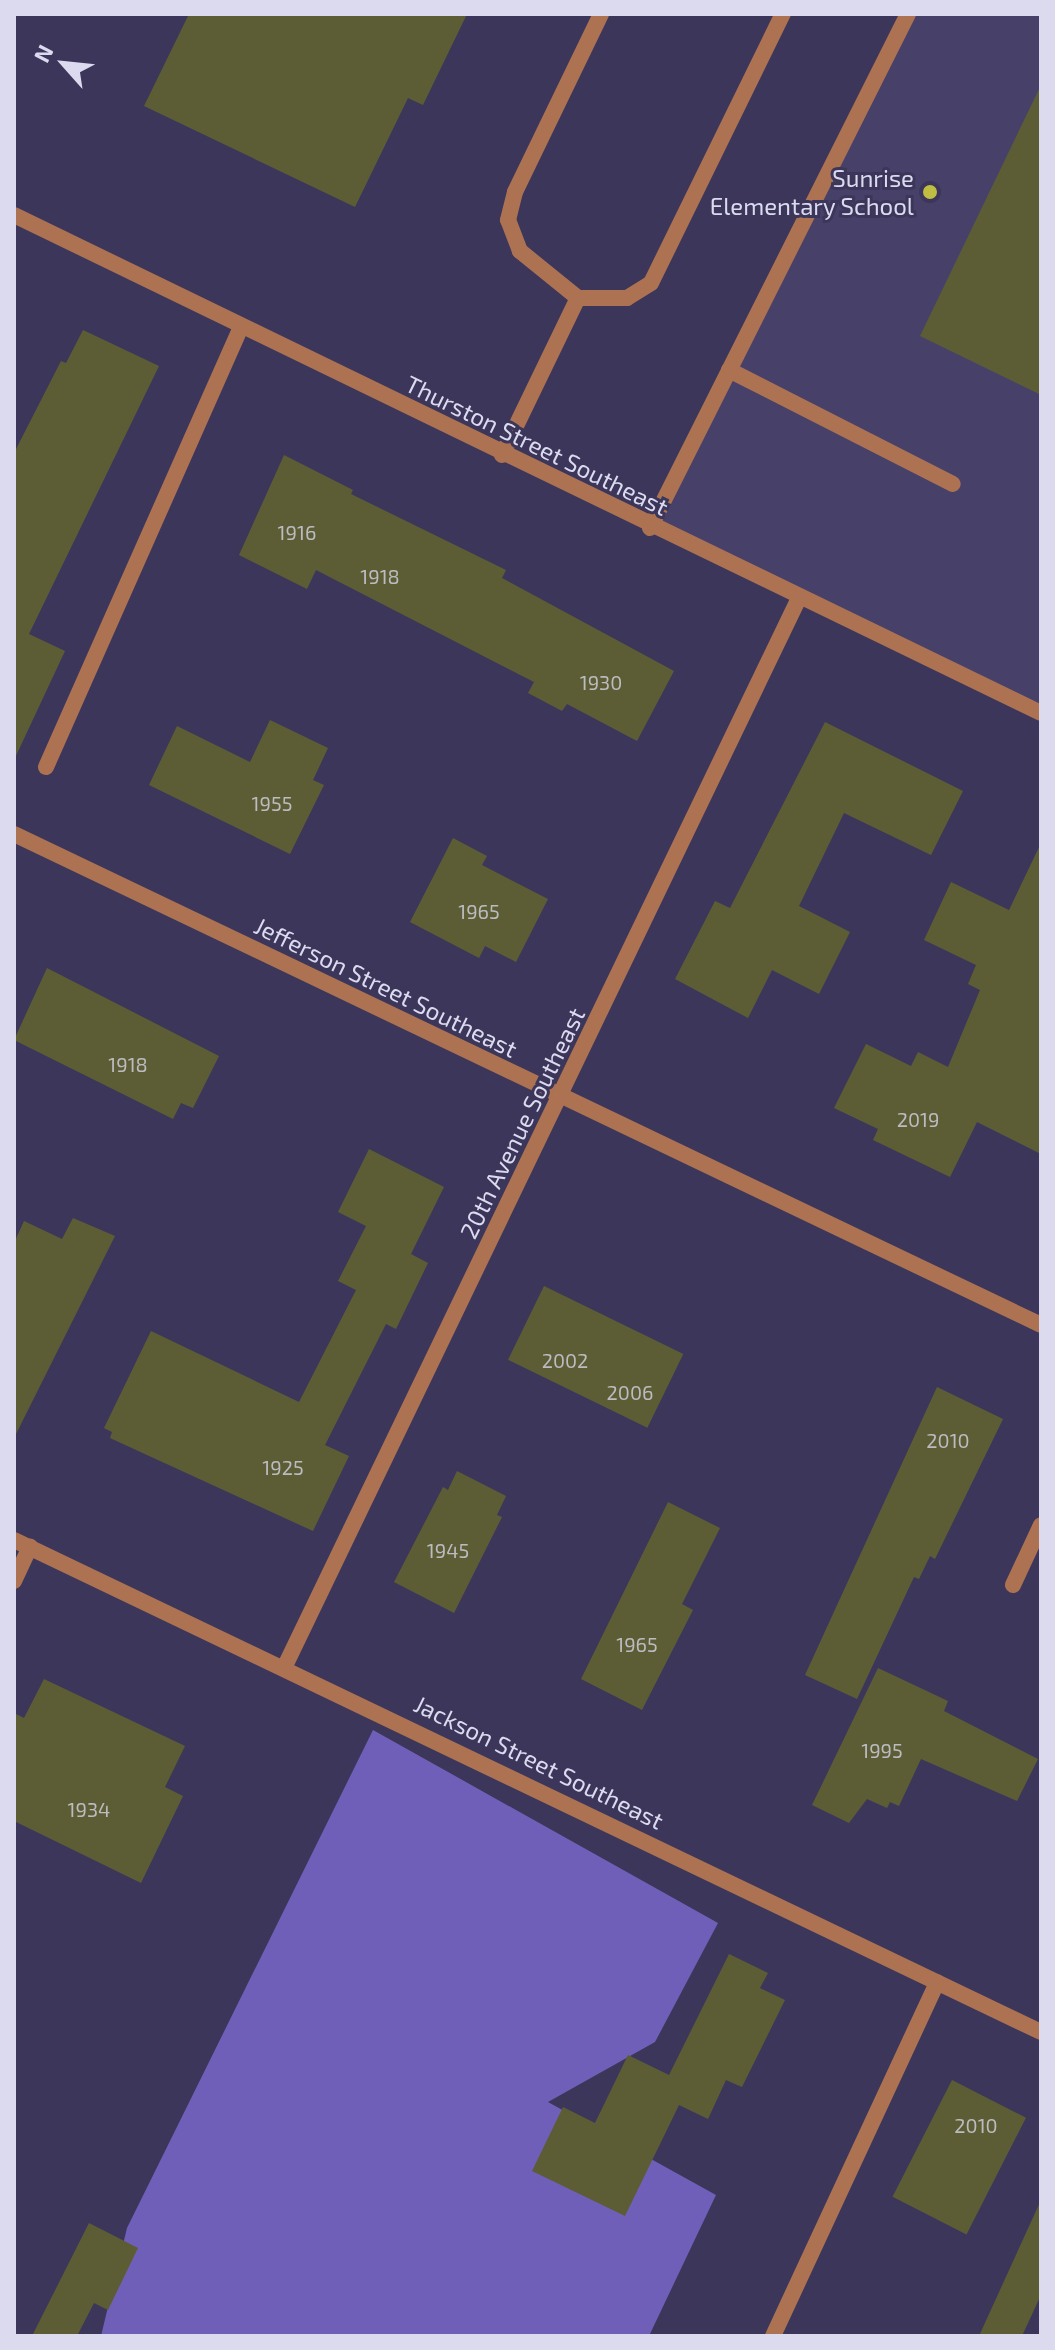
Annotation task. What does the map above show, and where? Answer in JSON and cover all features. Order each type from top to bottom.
[{"type":"street","points":[[601,14],[515,192],[508,220],[520,251],[578,298],[627,298],[651,283],[783,14]]},
{"type":"street","points":[[650,528],[908,14]]},
{"type":"street","name":"Thurston Street Southeast","points":[[14,215],[650,528],[1041,713]]},
{"type":"street","points":[[502,455],[578,298]]},
{"type":"street","points":[[46,767],[241,327]]},
{"type":"street","points":[[729,370],[953,484]]},
{"type":"street","name":"20th Avenue Southeast","points":[[285,1666],[799,598]]},
{"type":"street","name":"Jefferson Street Southeast","points":[[14,834],[1041,1325]]},
{"type":"street","points":[[1013,1585],[1041,1525]]},
{"type":"street","name":"Jackson Street Southeast","points":[[14,1540],[285,1666],[1041,2032]]},
{"type":"street","points":[[14,1581],[30,1547]]},
{"type":"street","points":[[773,2336],[937,1982]]},
{"type":"shaded area","name":"Sunrise Elementary School","points":[[908,14],[1041,14],[1041,713],[651,528]]},
{"type":"shaded area","points":[[373,1730],[718,1923],[655,2042],[548,2102],[716,2195],[649,2336],[101,2336],[127,2228]]},
{"type":"building","points":[[189,14],[467,14],[423,105],[408,98],[355,207],[144,106]]},
{"type":"building","points":[[1041,85],[1041,395],[920,336]]},
{"type":"building","points":[[83,330],[159,366],[29,634],[65,651],[14,760],[14,453],[61,361],[66,363]]},
{"type":"building","points":[[284,455],[353,490],[351,494],[506,570],[502,578],[674,671],[637,741],[567,704],[562,711],[528,693],[534,682],[316,570],[307,589],[239,555]]},
{"type":"building","points":[[270,720],[328,748],[313,780],[324,785],[290,854],[149,785],[177,726],[250,762]]},
{"type":"building","points":[[825,722],[963,791],[931,855],[844,813],[799,906],[850,932],[819,994],[772,970],[748,1018],[675,979],[715,901],[730,908]]},
{"type":"building","points":[[453,838],[487,856],[482,865],[548,899],[516,962],[485,946],[479,958],[410,922]]},
{"type":"building","points":[[1041,843],[1041,1154],[977,1122],[950,1177],[873,1140],[878,1129],[834,1108],[866,1044],[911,1066],[918,1052],[948,1067],[980,990],[968,984],[976,965],[924,940],[951,882],[1009,910]]},
{"type":"building","points":[[47,968],[219,1056],[193,1108],[181,1103],[173,1119],[14,1040]]},
{"type":"building","points":[[369,1149],[444,1187],[411,1254],[428,1263],[396,1329],[386,1324],[325,1445],[349,1456],[313,1531],[110,1438],[112,1432],[104,1428],[151,1331],[299,1402],[356,1290],[338,1281],[366,1226],[338,1212]]},
{"type":"building","points":[[73,1218],[115,1236],[14,1438],[14,1243],[24,1221],[62,1239]]},
{"type":"building","points":[[544,1286],[683,1354],[647,1428],[508,1360]]},
{"type":"building","points":[[937,1387],[1003,1419],[935,1559],[930,1556],[919,1579],[914,1577],[857,1699],[805,1675]]},
{"type":"building","points":[[457,1471],[506,1496],[497,1515],[502,1517],[454,1613],[394,1582],[443,1487],[448,1490]]},
{"type":"building","points":[[668,1502],[720,1528],[682,1604],[693,1610],[642,1710],[581,1679]]},
{"type":"building","points":[[878,1668],[948,1701],[944,1711],[1038,1759],[1017,1801],[921,1759],[899,1806],[890,1802],[887,1808],[867,1799],[849,1823],[812,1805]]},
{"type":"building","points":[[44,1679],[185,1746],[165,1787],[183,1796],[141,1883],[14,1821],[14,1713],[24,1718]]},
{"type":"building","points":[[729,1954],[768,1973],[760,1988],[785,2000],[742,2087],[726,2080],[708,2119],[679,2105],[625,2216],[532,2171],[563,2107],[595,2123],[628,2055],[669,2075]]},
{"type":"building","points":[[952,2080],[1026,2118],[966,2234],[893,2197]]},
{"type":"building","points":[[1041,2200],[1041,2295],[1022,2336],[979,2336]]},
{"type":"building","points":[[89,2223],[138,2248],[108,2310],[94,2303],[77,2336],[32,2336]]},
{"type":"place","name":"Sunrise Elementary School","points":[[930,192]]}]
